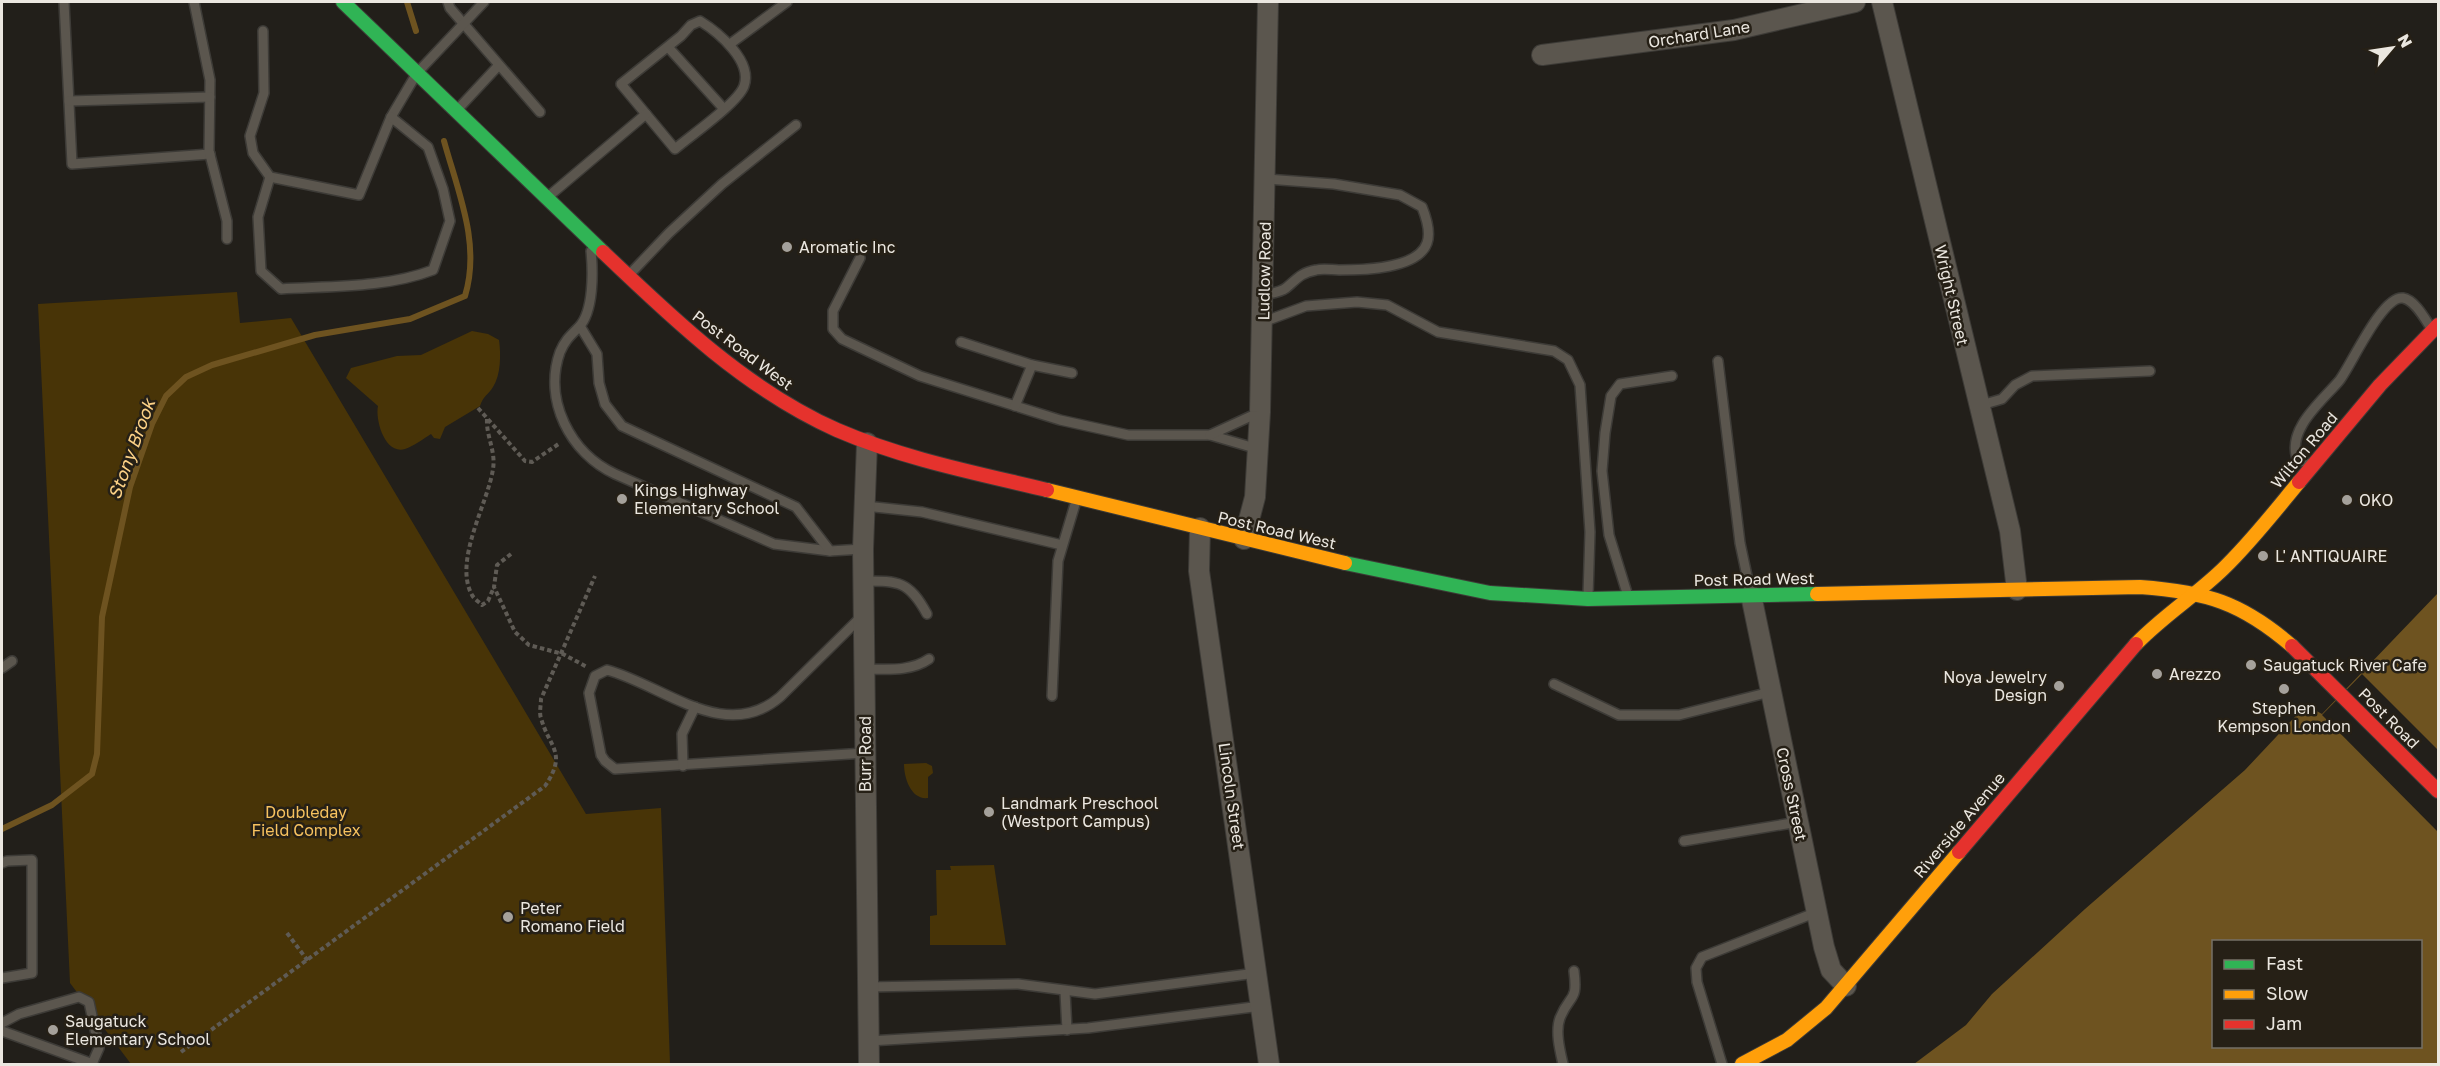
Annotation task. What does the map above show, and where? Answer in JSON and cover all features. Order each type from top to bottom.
[{"type":"main road","name":"Post Road West","points":[[343,2],[680,324],[754,382],[818,421],[867,443],[934,464],[1244,539],[1490,593],[1588,599],[2140,587],[2192,593],[2225,602],[2262,624],[2307,660],[2342,694]]},
{"type":"main road","name":"Wilton Road","points":[[2192,593],[2222,570],[2242,550],[2380,385],[2436,327]]},
{"type":"main road","name":"Riverside Avenue","points":[[1742,1065],[1798,1034],[1826,1008],[2104,680],[2156,623],[2192,593]]},
{"type":"main road","name":"Post Road","points":[[2342,694],[2439,791]]},
{"type":"street","name":"Ludlow Road","points":[[1244,539],[1255,497],[1260,412],[1268,2]]},
{"type":"street","name":"Orchard Lane","points":[[1542,55],[1734,30],[1855,2]]},
{"type":"street","name":"Wright Street","points":[[1882,2],[2010,531],[2017,590]]},
{"type":"street","name":"Burr Road","points":[[867,443],[863,549],[869,1065]]},
{"type":"street","name":"Lincoln Street","points":[[1200,528],[1199,571],[1269,1065]]},
{"type":"street","name":"Cross Street","points":[[1751,595],[1817,912],[1832,970],[1846,987]]},
{"type":"lane","points":[[64,2],[72,164],[210,154]]},
{"type":"lane","points":[[194,2],[210,80],[210,154],[227,221],[227,239]]},
{"type":"lane","points":[[448,2],[450,8],[540,112]]},
{"type":"lane","points":[[263,31],[264,93],[250,136],[253,153],[270,177],[360,195],[391,117],[417,73],[484,2]]},
{"type":"lane","points":[[729,44],[786,2]]},
{"type":"lane","points":[[700,21],[729,44],[742,67],[745,76],[744,86],[724,109],[675,149],[621,84],[668,47],[691,25],[700,21]]},
{"type":"lane","points":[[668,47],[724,109]]},
{"type":"lane","points":[[457,111],[500,65]]},
{"type":"lane","points":[[69,101],[210,97]]},
{"type":"lane","points":[[547,198],[646,114]]},
{"type":"lane","points":[[270,177],[258,217],[261,271],[281,289],[381,282],[412,278],[434,270],[450,221],[443,189],[428,147],[391,117]]},
{"type":"lane","points":[[628,276],[669,233],[723,184],[796,125]]},
{"type":"lane","points":[[1264,295],[1280,292],[1306,272],[1319,269],[1383,267],[1408,261],[1422,253],[1428,241],[1427,222],[1422,207],[1400,195],[1334,184],[1266,179]]},
{"type":"lane","points":[[591,240],[593,277],[588,306],[580,326],[571,333],[563,345],[556,378],[557,403],[571,436],[584,454],[602,468],[761,540],[782,547],[830,551],[863,549]]},
{"type":"lane","points":[[860,258],[833,311],[833,329],[842,339],[920,376],[1060,420],[1128,435],[1210,435],[1258,449]]},
{"type":"lane","points":[[2313,465],[2297,459],[2294,441],[2302,425],[2342,377],[2367,332],[2393,301],[2400,298],[2406,299],[2436,327]]},
{"type":"lane","points":[[1263,322],[1306,306],[1357,302],[1388,305],[1438,332],[1554,351],[1571,366],[1580,384],[1590,532],[1588,599]]},
{"type":"lane","points":[[580,326],[597,354],[599,383],[605,404],[622,426],[796,507],[830,551]]},
{"type":"lane","points":[[961,342],[1032,365],[1072,373]]},
{"type":"lane","points":[[1718,361],[1740,543],[1751,595]]},
{"type":"lane","points":[[1015,406],[1032,365]]},
{"type":"lane","points":[[1978,406],[2002,399],[2015,385],[2032,376],[2150,371]]},
{"type":"lane","points":[[1628,598],[1609,536],[1603,497],[1602,471],[1605,433],[1611,396],[1620,384],[1672,376]]},
{"type":"lane","points":[[1210,435],[1260,412]]},
{"type":"lane","points":[[1052,696],[1056,583],[1062,545],[1076,498]]},
{"type":"lane","points":[[863,506],[922,512],[1062,545]]},
{"type":"lane","points":[[864,581],[895,581],[919,599],[927,614]]},
{"type":"lane","points":[[865,613],[780,697],[765,708],[745,714],[726,716],[695,707],[607,670],[598,673],[589,693],[601,755],[615,769],[865,753]]},
{"type":"lane","points":[[865,669],[904,669],[918,666],[929,659]]},
{"type":"lane","points":[[2,668],[12,660]]},
{"type":"lane","points":[[1554,684],[1620,715],[1679,715],[1770,692]]},
{"type":"lane","points":[[684,766],[682,734],[695,707]]},
{"type":"lane","points":[[1684,841],[1798,822]]},
{"type":"lane","points":[[2,864],[7,861],[32,860],[32,973],[2,978]]},
{"type":"lane","points":[[1722,1065],[1697,982],[1696,968],[1702,957],[1817,912]]},
{"type":"lane","points":[[1563,1065],[1559,1045],[1560,1019],[1576,991],[1574,971]]},
{"type":"lane","points":[[868,987],[1018,984],[1042,986],[1065,992],[1095,994],[1256,973]]},
{"type":"lane","points":[[1065,992],[1067,1030]]},
{"type":"lane","points":[[2,1023],[19,1014],[79,997],[89,1002],[99,1048],[93,1064],[2,1031]]},
{"type":"lane","points":[[869,1041],[1067,1030],[1261,1006]]},
{"type":"path","points":[[478,408],[528,462],[532,462],[571,436]]},
{"type":"path","points":[[487,419],[486,429],[493,451],[493,469],[473,534],[467,575],[472,595],[482,605],[488,601],[494,587],[498,565],[511,554]]},
{"type":"path","points":[[181,1052],[545,786],[552,776],[556,760],[553,743],[540,717],[541,699],[596,576]]},
{"type":"path","points":[[494,587],[515,632],[529,645],[561,653],[598,673]]},
{"type":"path","points":[[287,933],[308,961]]},
{"type":"green space","name":"Doubleday Field Complex","points":[[237,292],[240,323],[291,318],[586,814],[661,808],[670,1064],[131,1064],[70,983],[38,304]]},
{"type":"green space","points":[[472,331],[488,334],[499,340],[500,346],[498,377],[480,406],[445,427],[440,439],[434,438],[431,434],[405,449],[392,447],[380,427],[378,406],[346,378],[351,368],[397,356],[421,355]]},
{"type":"green space","points":[[926,763],[932,766],[933,773],[928,777],[928,798],[922,798],[917,796],[910,787],[905,776],[904,764]]},
{"type":"green space","points":[[994,865],[1006,945],[930,945],[930,916],[937,915],[936,870],[951,870],[950,866]]},
{"type":"shaded area","points":[[2438,593],[2438,1064],[1914,1064],[1966,1025],[1992,994],[2085,909],[2245,770],[2306,705],[2322,714]]},
{"type":"pier","points":[[2362,674],[2438,750],[2438,832],[2322,715]]},
{"type":"waterway","name":"Stony Brook","points":[[407,2],[416,31]]},
{"type":"waterway","name":"Stony Brook","points":[[2,829],[52,805],[92,774],[97,754],[102,617],[130,487],[152,424],[166,396],[186,377],[212,365],[315,335],[410,319],[465,296],[469,277],[469,238],[466,218],[444,141]]},
{"type":"traffic: fast","points":[[343,2],[603,252]]},
{"type":"traffic: fast","points":[[1345,563],[1490,593],[1588,599],[1817,594]]},
{"type":"traffic: slow","points":[[2136,644],[2223,569],[2299,482]]},
{"type":"traffic: slow","points":[[1047,490],[1345,563]]},
{"type":"traffic: slow","points":[[1817,594],[2140,587],[2163,589],[2204,596],[2239,609],[2274,631],[2292,646]]},
{"type":"traffic: slow","points":[[1742,1064],[1787,1040],[1826,1008],[1959,852]]},
{"type":"traffic: jam","points":[[603,252],[712,351],[772,395],[804,414],[837,430],[888,449],[1047,490]]},
{"type":"traffic: jam","points":[[2299,482],[2380,385],[2438,325]]},
{"type":"traffic: jam","points":[[1959,852],[2136,644]]},
{"type":"traffic: jam","points":[[2292,646],[2438,791]]},
{"type":"place","name":"Aromatic Inc","points":[[787,247]]},
{"type":"place","name":"Kings Highway Elementary School","points":[[622,499]]},
{"type":"place","name":"OKO","points":[[2347,500]]},
{"type":"place","name":"L' ANTIQUAIRE","points":[[2263,556]]},
{"type":"place","name":"Saugatuck River Cafe","points":[[2251,665]]},
{"type":"place","name":"Arezzo","points":[[2157,674]]},
{"type":"place","name":"Noya Jewelry Design","points":[[2059,686]]},
{"type":"place","name":"Stephen Kempson London","points":[[2284,689]]},
{"type":"place","name":"Landmark Preschool (Westport Campus)","points":[[989,812]]},
{"type":"place","name":"Peter Romano Field","points":[[508,917]]},
{"type":"place","name":"Saugatuck Elementary School","points":[[53,1030]]}]
